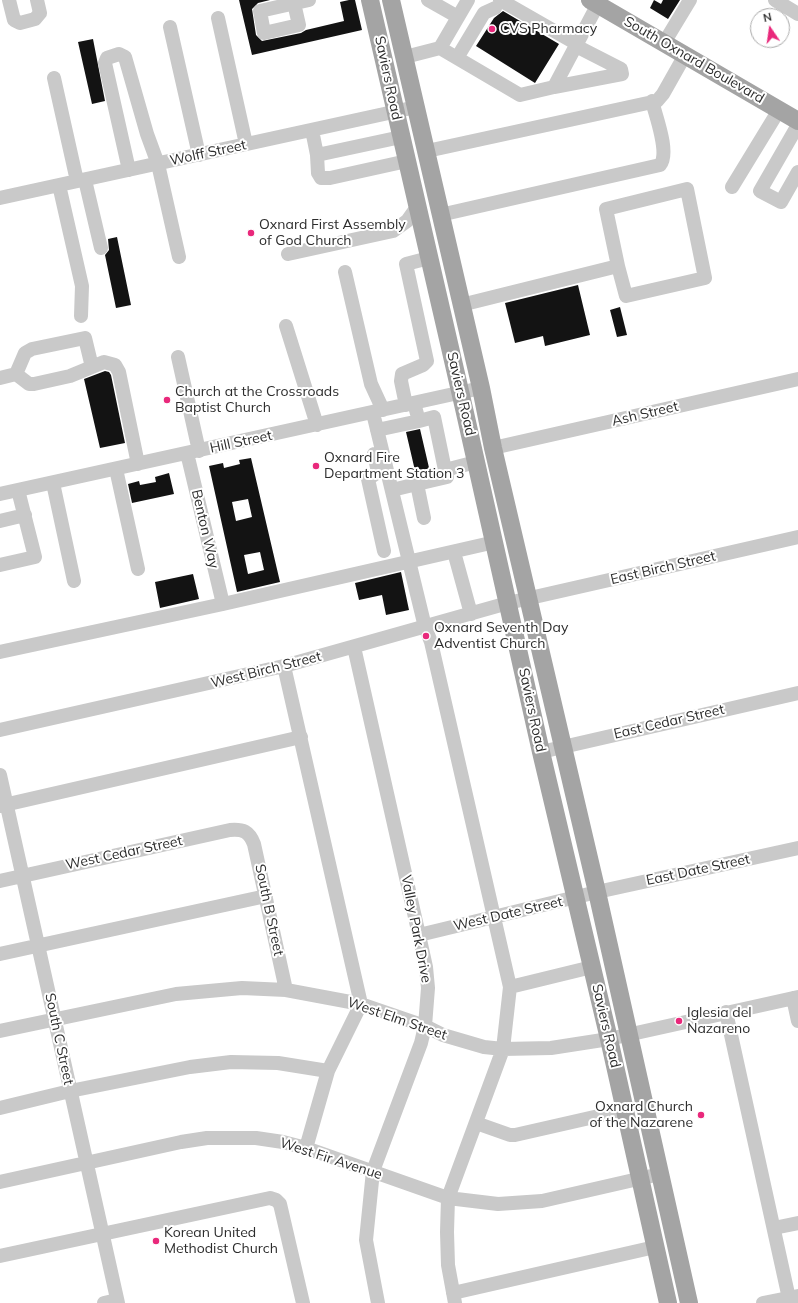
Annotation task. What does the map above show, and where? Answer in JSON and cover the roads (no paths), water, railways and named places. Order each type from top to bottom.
[{"type":"main road","name":"Saviers Road","points":[[370,0],[461,392],[541,752],[609,1039],[668,1303]]},
{"type":"main road","name":"Saviers Road","points":[[392,0],[409,56],[416,107],[440,215],[597,892],[689,1303]]},
{"type":"main road","points":[[400,0],[409,56]]},
{"type":"main road","name":"South Oxnard Boulevard","points":[[594,2],[798,121]]},
{"type":"street","points":[[9,0],[14,20],[20,23],[35,19],[40,13],[37,0]]},
{"type":"street","points":[[294,4],[309,0]]},
{"type":"street","points":[[428,0],[458,17]]},
{"type":"street","points":[[440,48],[468,0]]},
{"type":"street","points":[[664,43],[690,0]]},
{"type":"street","points":[[774,0],[798,14]]},
{"type":"street","points":[[554,87],[576,45],[594,2]]},
{"type":"street","points":[[409,56],[440,48],[457,58],[520,95],[622,74],[620,68],[502,5],[484,12],[457,58]]},
{"type":"street","points":[[218,18],[246,144]]},
{"type":"street","points":[[170,27],[199,155]]},
{"type":"street","points":[[129,170],[105,63],[107,58],[119,54],[125,57],[127,61],[147,134],[158,164],[179,257]]},
{"type":"street","points":[[427,152],[656,100],[663,94],[685,55]]},
{"type":"street","points":[[54,78],[81,181],[101,248]]},
{"type":"street","points":[[440,215],[660,166],[664,161],[665,152],[652,101]]},
{"type":"street","name":"Wolff Street","points":[[0,198],[416,107]]},
{"type":"street","points":[[732,187],[779,110]]},
{"type":"street","points":[[798,125],[760,191],[781,202],[798,172]]},
{"type":"street","points":[[312,130],[317,155],[318,173],[322,178],[330,178],[407,161]]},
{"type":"street","points":[[317,155],[401,137]]},
{"type":"street","points":[[59,185],[82,286],[81,316]]},
{"type":"street","points":[[687,189],[705,278],[626,296],[618,266],[606,209],[687,189]]},
{"type":"street","points":[[288,254],[393,231],[407,221],[417,207]]},
{"type":"street","points":[[418,421],[401,380],[402,374],[423,365],[427,361],[406,264],[429,258]]},
{"type":"street","points":[[461,305],[618,266]]},
{"type":"street","points":[[345,272],[371,384],[378,472],[368,479],[384,551]]},
{"type":"street","points":[[286,326],[317,425]]},
{"type":"street","points":[[16,374],[25,353],[32,349],[85,338],[92,367]]},
{"type":"street","name":"Benton Way","points":[[178,357],[193,452],[223,604]]},
{"type":"street","points":[[16,374],[28,384],[34,384],[70,376],[104,362],[116,366],[138,464]]},
{"type":"street","points":[[0,378],[16,374]]},
{"type":"street","name":"Ash Street","points":[[493,448],[798,379]]},
{"type":"street","name":"Hill Street","points":[[0,494],[481,388]]},
{"type":"street","points":[[374,412],[377,430],[425,627],[431,642],[510,987],[503,1049],[448,1198],[446,1232],[448,1265],[454,1298],[655,1246]]},
{"type":"street","points":[[377,430],[434,417],[447,477],[392,490]]},
{"type":"street","points":[[445,470],[476,462]]},
{"type":"street","points":[[116,469],[138,569]]},
{"type":"street","points":[[53,483],[74,581]]},
{"type":"street","points":[[417,484],[424,518]]},
{"type":"street","points":[[0,564],[35,557],[18,490]]},
{"type":"street","points":[[0,521],[25,515]]},
{"type":"street","name":"East Birch Street","points":[[529,599],[798,537]]},
{"type":"street","points":[[0,652],[223,604],[495,542]]},
{"type":"street","points":[[454,552],[471,614]]},
{"type":"street","name":"West Birch Street","points":[[0,730],[284,666],[529,599]]},
{"type":"street","name":"Valley Park Drive","points":[[354,647],[426,967],[428,988],[422,1043],[373,1171],[366,1240],[378,1303]]},
{"type":"street","points":[[284,666],[361,1004],[328,1071],[306,1148]]},
{"type":"street","name":"East Cedar Street","points":[[541,752],[798,693]]},
{"type":"street","points":[[3,806],[300,737]]},
{"type":"street","name":"South C Street","points":[[0,776],[3,806],[39,945],[101,1233],[113,1302]]},
{"type":"street","name":"West Cedar Street","points":[[0,881],[230,830],[237,829],[248,832]]},
{"type":"street","name":"South B Street","points":[[248,832],[254,844],[286,990]]},
{"type":"street","name":"East Date Street","points":[[597,892],[798,848]]},
{"type":"street","name":"West Date Street","points":[[419,935],[597,892]]},
{"type":"street","points":[[0,954],[266,896]]},
{"type":"street","points":[[510,987],[592,967]]},
{"type":"street","name":"West Elm Street","points":[[0,1031],[54,1018],[176,994],[242,988],[286,990],[361,1004],[425,1026],[443,1035],[484,1047],[503,1049],[551,1048],[609,1039],[796,997]]},
{"type":"street","points":[[796,997],[798,1021]]},
{"type":"street","points":[[726,1012],[774,1228],[792,1299],[763,1303]]},
{"type":"street","points":[[0,1108],[70,1091],[190,1067],[231,1062],[278,1063],[328,1071]]},
{"type":"street","points":[[476,1123],[510,1135],[515,1135],[625,1110]]},
{"type":"street","name":"West Fir Avenue","points":[[0,1182],[207,1138],[256,1138],[306,1148],[448,1198],[498,1204],[542,1201],[660,1174]]},
{"type":"street","points":[[0,1256],[258,1200],[273,1199],[279,1201],[303,1303]]},
{"type":"street","points":[[774,1228],[798,1223]]},
{"type":"place","name":"CVS Pharmacy","points":[[492,29]]},
{"type":"place","name":"Oxnard First Assembly of God Church","points":[[251,233]]},
{"type":"place","name":"Church at the Crossroads Baptist Church","points":[[167,400]]},
{"type":"place","name":"Oxnard Fire Department Station 3","points":[[316,466]]},
{"type":"place","name":"Oxnard Seventh Day Adventist Church","points":[[426,636]]},
{"type":"place","name":"Iglesia del Nazareno","points":[[679,1021]]},
{"type":"place","name":"Oxnard Church of the Nazarene","points":[[701,1115]]},
{"type":"place","name":"Korean United Methodist Church","points":[[156,1241]]}]
